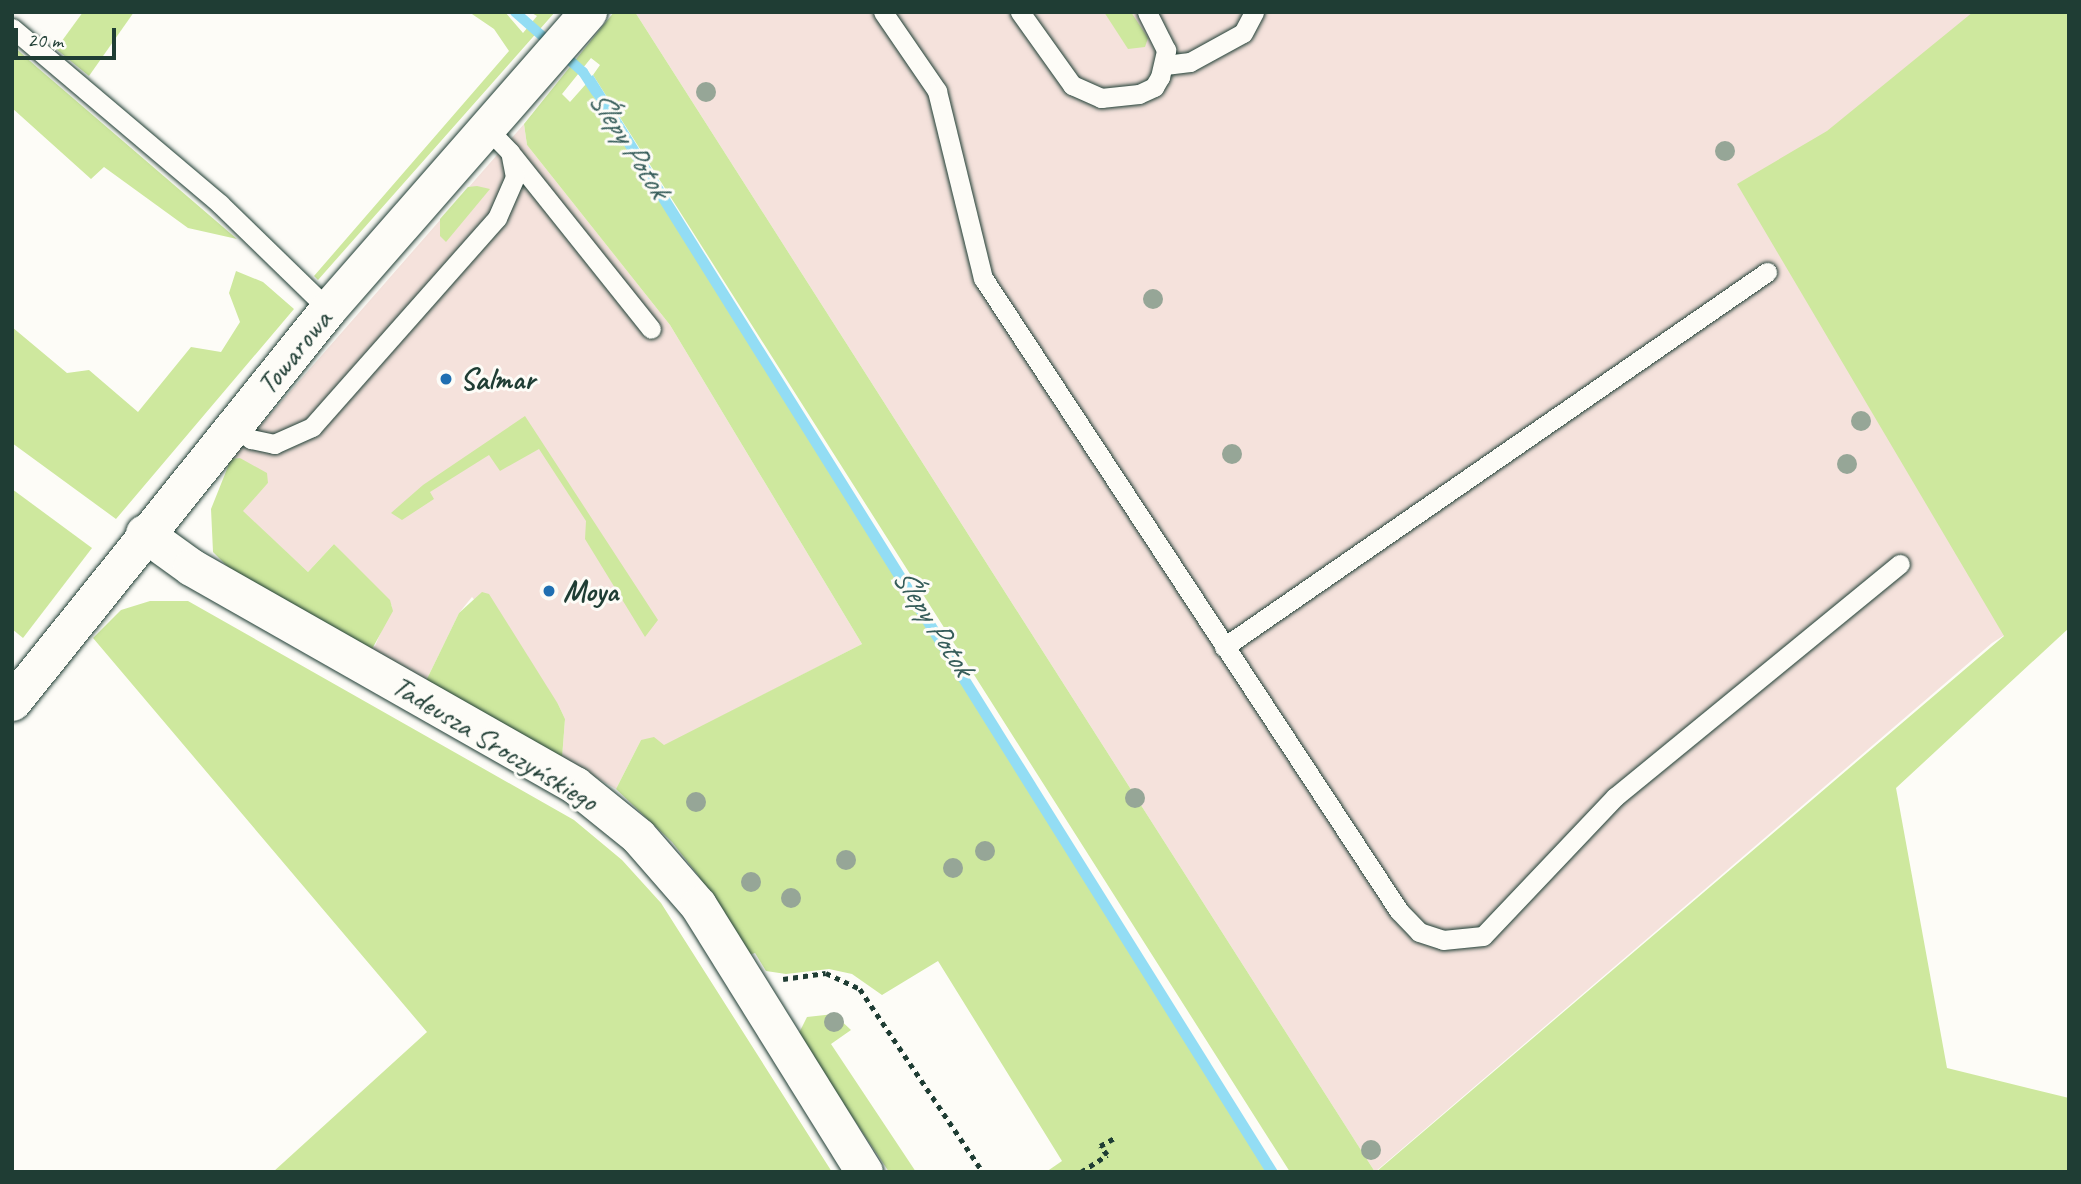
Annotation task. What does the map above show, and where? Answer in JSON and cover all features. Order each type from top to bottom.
[{"type":"street","name":"Towarowa","points":[[12,702],[144,533],[328,309],[499,141],[526,86],[586,14]]},
{"type":"street","name":"Tadeusza Sroczyńskiego","points":[[144,533],[191,568],[575,785],[630,829],[698,905],[864,1172]]},
{"type":"lane","points":[[883,12],[937,91],[983,278],[1399,911],[1432,938],[1471,939],[1494,927],[1615,797],[1900,564]]},
{"type":"lane","points":[[1020,12],[1057,69],[1086,94],[1101,98],[1139,94],[1154,88],[1166,65],[1166,50],[1147,12]]},
{"type":"lane","points":[[1166,65],[1190,62],[1243,33],[1254,12]]},
{"type":"lane","points":[[12,28],[219,204],[328,309]]},
{"type":"lane","points":[[499,141],[651,329]]},
{"type":"lane","points":[[233,425],[251,439],[274,444],[312,427],[497,218],[515,177],[499,141]]},
{"type":"lane","points":[[1224,647],[1767,272]]},
{"type":"path","points":[[777,980],[826,973],[860,989],[983,1172]]},
{"type":"path","points":[[1081,1172],[1107,1155],[1100,1146],[1116,1137]]},
{"type":"shaded area","points":[[635,12],[2069,12],[2069,594],[1992,643],[1375,1172]]},
{"type":"shaded area","points":[[524,124],[527,145],[670,325],[862,644],[664,746],[641,740],[616,789],[562,758],[565,719],[558,704],[472,597],[459,613],[425,683],[367,649],[375,646],[392,606],[334,544],[308,572],[242,511],[268,483],[240,458],[231,459]]},
{"type":"green space","points":[[83,12],[134,12],[89,76],[56,49]]},
{"type":"green space","points":[[469,12],[505,12],[523,33],[537,16],[530,12],[555,12],[318,280],[314,276],[509,51],[494,29]]},
{"type":"green space","points":[[614,12],[635,12],[1375,1172],[1290,1172],[593,75],[600,65],[591,58],[562,94],[570,102],[586,84],[1277,1172],[1046,1172],[1062,1161],[938,961],[882,995],[852,974],[829,969],[786,974],[766,971],[755,953],[746,956],[698,875],[672,842],[616,789],[641,740],[654,737],[664,745],[862,644],[670,325],[527,145],[524,124]]},
{"type":"green space","points":[[1104,12],[1131,12],[1148,38],[1145,47],[1128,49]]},
{"type":"green space","points":[[1973,12],[2069,12],[2069,628],[1896,788],[1947,1068],[2069,1098],[2069,1172],[1376,1172],[2004,636],[1737,184],[1827,131]]},
{"type":"green space","points":[[12,45],[237,239],[188,228],[104,167],[91,179],[12,108]]},
{"type":"green space","points":[[468,187],[490,189],[446,242],[440,236],[440,219]]},
{"type":"green space","points":[[236,271],[263,282],[294,309],[116,519],[12,443],[12,327],[67,373],[89,370],[138,412],[191,347],[221,352],[240,322],[229,293]]},
{"type":"green space","points":[[525,416],[658,620],[645,637],[585,539],[586,521],[539,449],[500,471],[489,455],[430,492],[434,499],[402,520],[391,513],[423,485]]},
{"type":"green space","points":[[240,458],[267,473],[268,483],[243,511],[308,572],[334,544],[390,600],[393,611],[372,649],[232,571],[213,552],[211,509],[231,459]]},
{"type":"green space","points":[[12,489],[92,548],[23,638],[12,629]]},
{"type":"green space","points":[[482,592],[489,594],[558,704],[565,719],[562,758],[425,683],[459,613]]},
{"type":"green space","points":[[150,601],[188,601],[574,820],[622,860],[661,903],[832,1172],[273,1172],[427,1032],[93,638],[121,610]]},
{"type":"green space","points":[[834,1014],[851,1030],[831,1044],[916,1172],[889,1172],[798,1035],[807,1017]]},
{"type":"water","name":"Ślepy Potok","points":[[593,75],[1278,1172],[1266,1172],[584,81]]},
{"type":"waterway","name":"Ślepy Potok","points":[[515,12],[583,72],[596,92]]},
{"type":"place","name":"Salmar","points":[[446,379]]},
{"type":"place","name":"Moya","points":[[549,591]]}]
